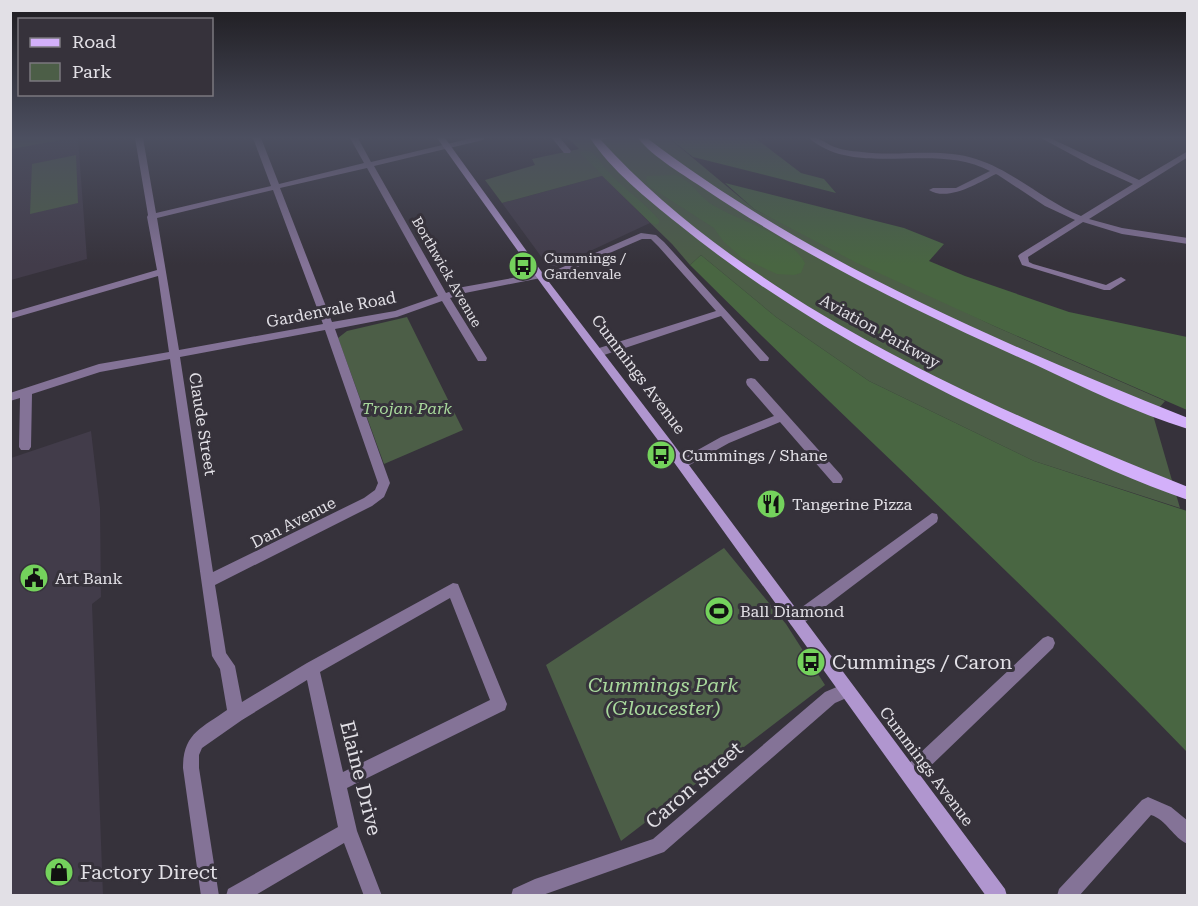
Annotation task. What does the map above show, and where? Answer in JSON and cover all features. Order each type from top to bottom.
[{"type":"main road","name":"Aviation Parkway","points":[[634,180],[685,224],[737,263],[816,315],[906,366],[1066,443],[1188,494]]},
{"type":"main road","points":[[705,180],[752,214],[882,286],[1006,346],[1188,424]]},
{"type":"street","name":"Claude Street","points":[[145,180],[162,272],[219,656],[227,666],[236,714]]},
{"type":"street","points":[[272,180],[328,327]]},
{"type":"street","points":[[151,217],[298,180]]},
{"type":"street","name":"Borthwick Avenue","points":[[377,180],[444,297],[482,357]]},
{"type":"street","name":"Cummings Avenue","points":[[472,180],[998,896]]},
{"type":"street","points":[[933,190],[957,190],[977,180]]},
{"type":"street","points":[[1008,180],[1043,201],[1081,219],[1126,233],[1188,242]]},
{"type":"street","points":[[1133,180],[1139,183]]},
{"type":"street","points":[[1121,280],[1107,288],[1041,270],[1025,263],[1023,256],[1143,180]]},
{"type":"street","name":"Gardenvale Road","points":[[10,397],[99,368],[397,314],[463,290],[558,272],[636,237],[653,237],[723,312]]},
{"type":"street","points":[[10,316],[162,272]]},
{"type":"street","points":[[600,352],[723,312],[764,357]]},
{"type":"street","name":"Dan Avenue","points":[[208,581],[368,502],[380,493],[384,483],[328,327]]},
{"type":"street","points":[[751,382],[837,479]]},
{"type":"street","points":[[25,447],[26,393]]},
{"type":"street","points":[[682,464],[725,440],[782,417]]},
{"type":"street","points":[[796,620],[932,518]]},
{"type":"street","points":[[210,896],[191,755],[196,742],[236,714],[312,668],[453,589],[499,704],[338,783]]},
{"type":"street","points":[[910,774],[1047,643]]},
{"type":"street","name":"Elaine Drive","points":[[312,668],[348,831],[373,896]]},
{"type":"street","name":"Caron Street","points":[[531,893],[658,846],[830,697],[846,691]]},
{"type":"street","points":[[1066,896],[1148,806],[1157,807],[1169,815],[1188,835]]},
{"type":"street","points":[[235,896],[348,831]]},
{"type":"shaded area","points":[[11,180],[81,180],[87,259],[11,280]]},
{"type":"shaded area","points":[[586,180],[606,180],[650,223],[556,267],[548,266],[502,203]]},
{"type":"shaded area","points":[[91,431],[100,508],[101,597],[92,604],[103,895],[11,895],[11,458]]},
{"type":"green space","points":[[31,180],[77,180],[78,203],[30,214]]},
{"type":"green space","points":[[485,180],[586,180],[502,203]]},
{"type":"green space","points":[[606,180],[720,180],[754,209],[994,326],[1165,401],[1153,415],[1180,508],[1034,461],[869,381],[776,317],[701,255],[690,265],[672,244]]},
{"type":"green space","points":[[608,180],[616,180],[659,220],[656,225],[650,222]]},
{"type":"green space","points":[[646,180],[686,180],[711,204],[762,228],[787,243],[805,263],[801,273],[777,274],[742,258],[723,241],[714,228],[650,187]]},
{"type":"green space","points":[[785,180],[825,180],[836,193]]},
{"type":"green space","points":[[725,183],[904,228],[944,244],[929,261],[965,276],[1069,312],[1187,337],[1187,410],[994,326],[857,263],[754,209]]},
{"type":"green space","points":[[701,255],[776,317],[869,381],[1034,461],[1187,511],[1187,752],[1003,568],[690,265]]},
{"type":"green space","name":"Trojan Park","points":[[407,317],[463,430],[384,464],[338,338],[347,331]]},
{"type":"green space","name":"Cummings Park (Gloucester)","points":[[724,548],[786,624],[825,685],[621,841],[546,665]]},
{"type":"place","name":"Cummings / Gardenvale","points":[[523,266]]},
{"type":"place","name":"Cummings / Shane","points":[[661,455]]},
{"type":"place","name":"Tangerine Pizza","points":[[771,504]]},
{"type":"place","name":"Art Bank","points":[[34,578]]},
{"type":"place","name":"Ball Diamond","points":[[719,611]]},
{"type":"place","name":"Cummings / Caron","points":[[811,662]]},
{"type":"place","name":"Factory Direct","points":[[59,872]]}]
